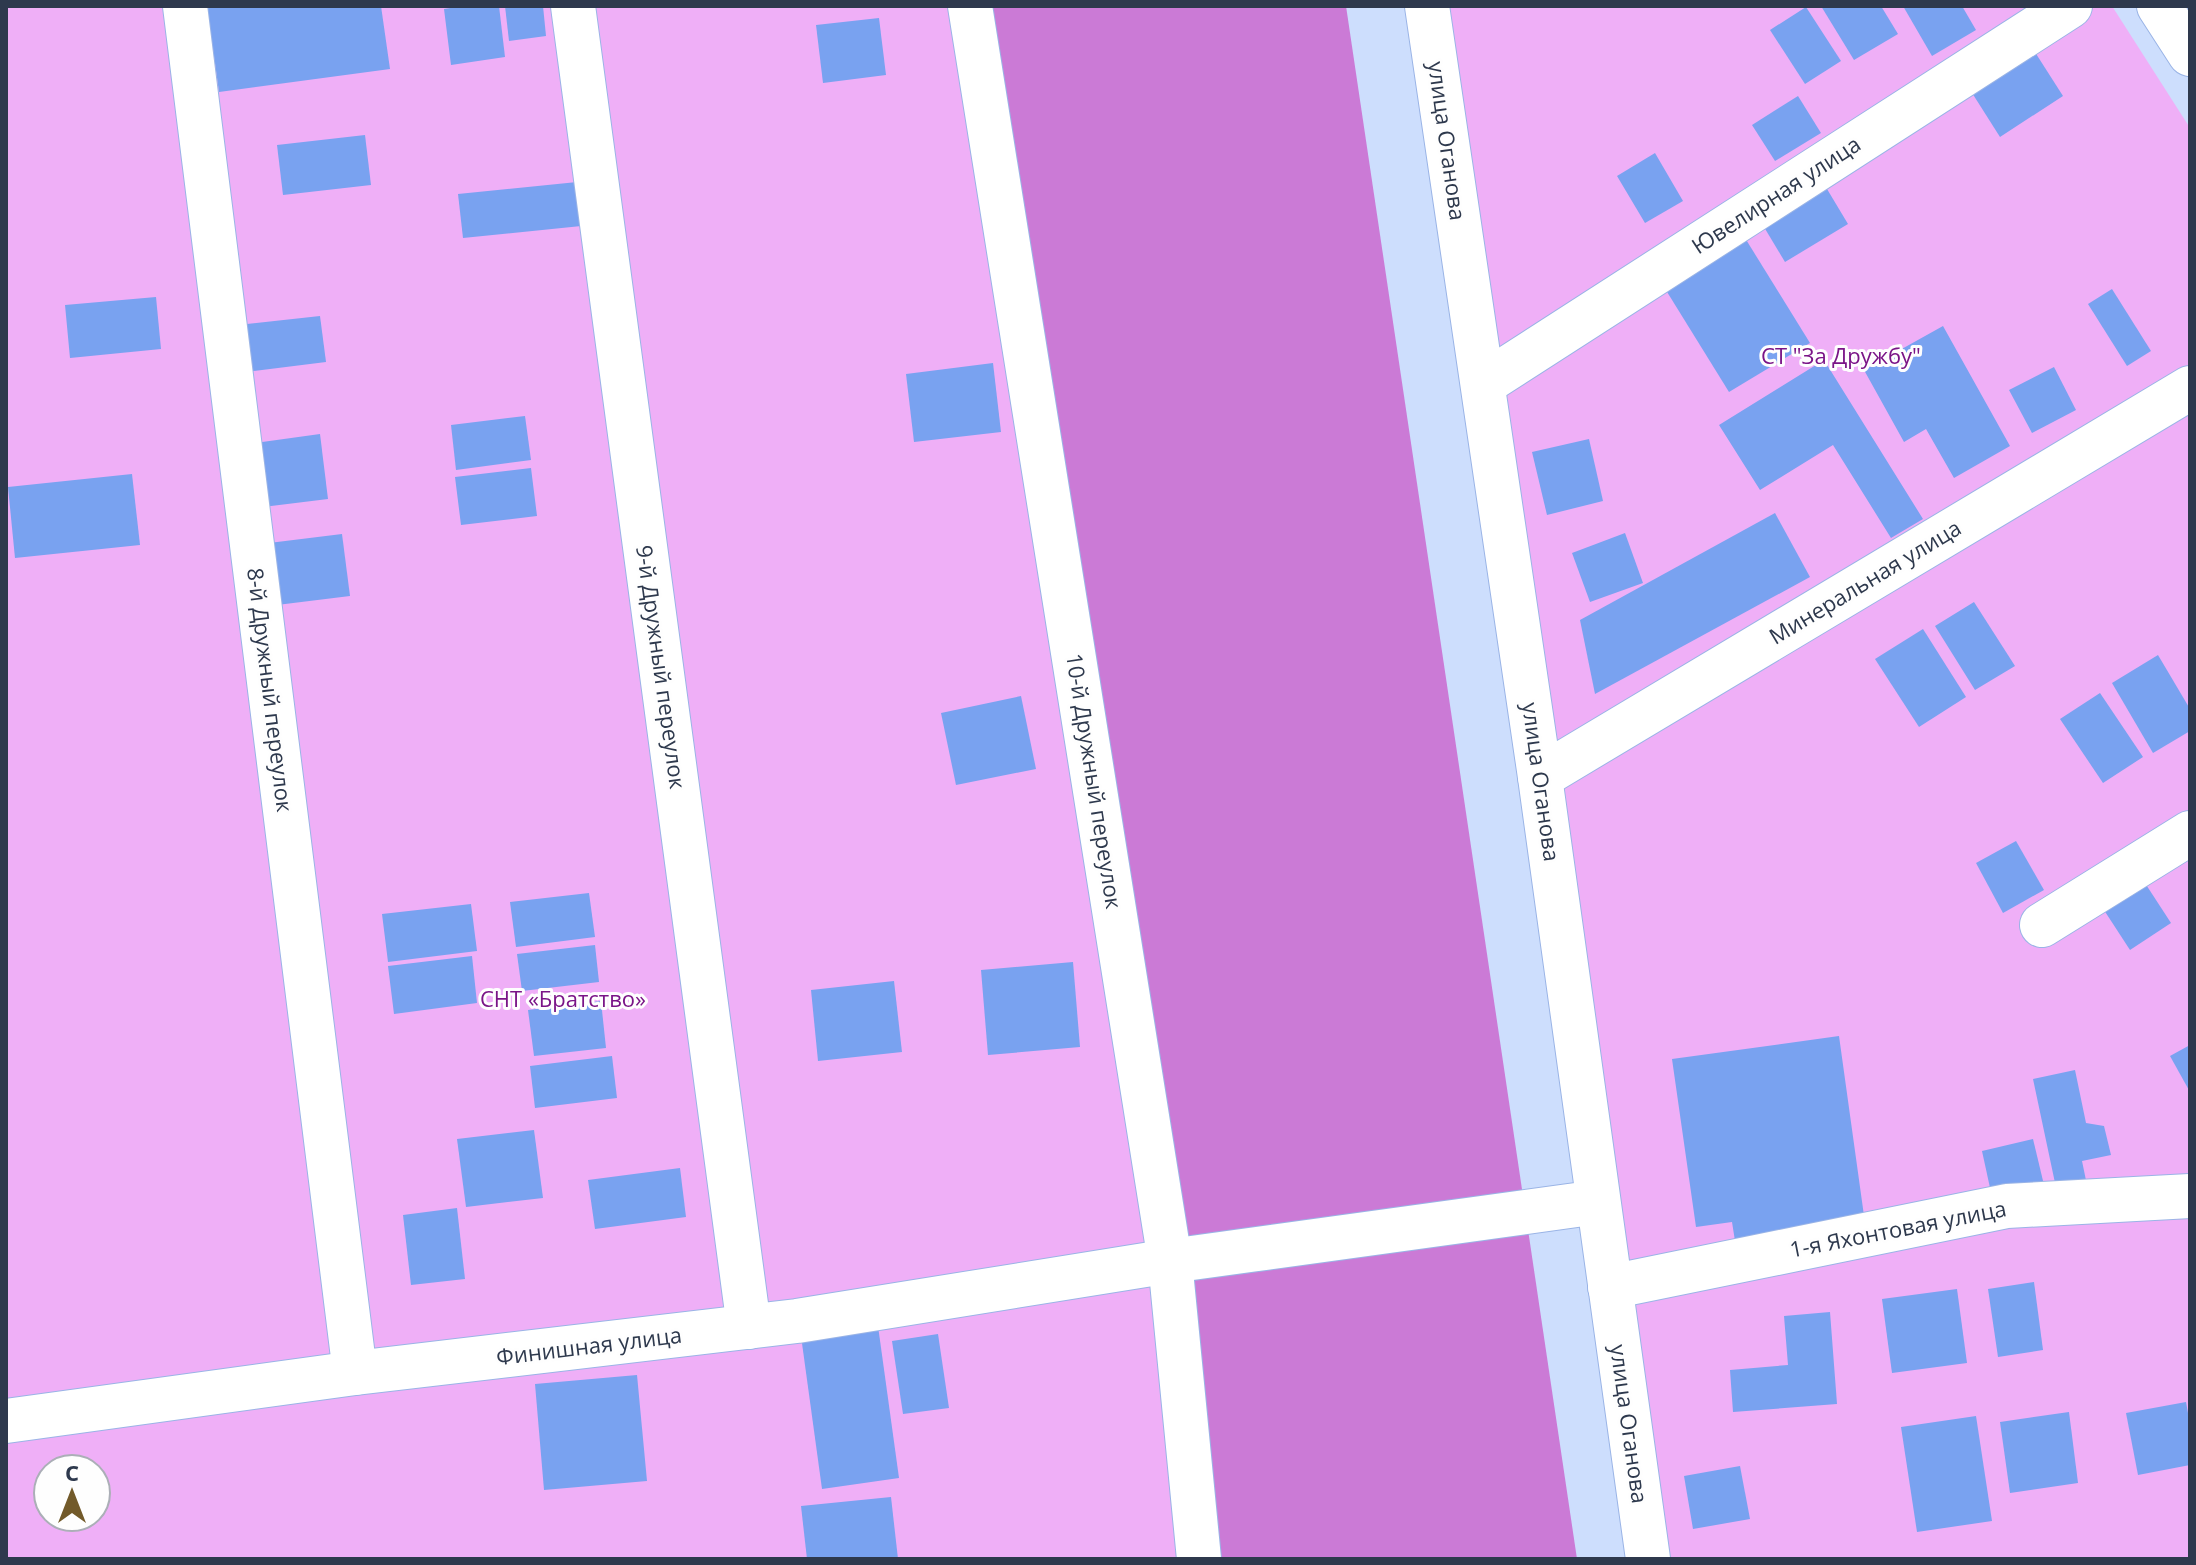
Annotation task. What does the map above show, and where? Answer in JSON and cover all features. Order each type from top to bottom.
[{"type":"main road","name":"8-й Дружный переулок","points":[[185,6],[355,1373]]},
{"type":"main road","name":"9-й Дружный переулок","points":[[573,6],[749,1327]]},
{"type":"main road","name":"10-й Дружный переулок","points":[[970,6],[1170,1261],[1199,1559]]},
{"type":"main road","name":"улица Оганова","points":[[1427,6],[1540,777],[1648,1559]]},
{"type":"main road","name":"Ювелирная улица","points":[[1483,384],[2070,6]]},
{"type":"main road","points":[[2159,6],[2190,54]]},
{"type":"main road","name":"Минеральная улица","points":[[1540,777],[2190,388]]},
{"type":"main road","points":[[2042,925],[2190,833]]},
{"type":"main road","name":"1-я Яхонтовая улица","points":[[1610,1287],[2007,1206],[2190,1196]]},
{"type":"main road","name":"Финишная улица","points":[[6,1421],[355,1373],[876,1310],[1170,1261],[1598,1202]]},
{"type":"green space","name":"СНТ «Братство»","points":[[6,6],[981,6],[1208,1559],[6,1559]]},
{"type":"green space","name":"СТ \"За Дружбу\"","points":[[1438,6],[2112,6],[2190,128],[2190,1559],[1656,1559]]},
{"type":"shaded area","points":[[981,6],[1346,6],[1577,1559],[1208,1559]]},
{"type":"building","points":[[207,6],[381,6],[390,69],[219,92]]},
{"type":"building","points":[[499,6],[505,57],[451,65],[444,9]]},
{"type":"building","points":[[505,6],[543,6],[546,36],[509,41]]},
{"type":"building","points":[[1821,6],[1881,6],[1898,34],[1854,60]]},
{"type":"building","points":[[1903,6],[1962,6],[1976,30],[1932,56]]},
{"type":"building","points":[[1806,7],[1841,61],[1805,84],[1770,30]]},
{"type":"building","points":[[879,18],[886,75],[823,83],[816,25]]},
{"type":"building","points":[[2031,46],[2063,96],[2000,137],[1967,85]]},
{"type":"building","points":[[1798,96],[1821,133],[1775,161],[1752,125]]},
{"type":"building","points":[[365,135],[371,185],[283,195],[277,145]]},
{"type":"building","points":[[1655,153],[1683,201],[1645,223],[1617,176]]},
{"type":"building","points":[[587,181],[591,225],[463,238],[458,194]]},
{"type":"building","points":[[1824,184],[1848,224],[1785,262],[1761,222]]},
{"type":"building","points":[[1745,238],[1810,343],[1729,392],[1664,287]]},
{"type":"building","points":[[2112,289],[2151,351],[2127,366],[2088,304]]},
{"type":"building","points":[[156,297],[161,349],[70,358],[65,305]]},
{"type":"building","points":[[320,316],[326,362],[253,371],[247,324]]},
{"type":"building","points":[[1943,326],[2010,446],[1954,478],[1926,429],[1904,442],[1864,370]]},
{"type":"building","points":[[1824,360],[1923,519],[1891,538],[1833,445],[1760,490],[1719,425]]},
{"type":"building","points":[[993,363],[1001,432],[914,442],[906,374]]},
{"type":"building","points":[[2054,367],[2076,410],[2032,433],[2009,390]]},
{"type":"building","points":[[525,416],[531,460],[456,470],[451,425]]},
{"type":"building","points":[[320,434],[328,499],[263,507],[255,443]]},
{"type":"building","points":[[1589,439],[1603,501],[1547,515],[1532,452]]},
{"type":"building","points":[[531,468],[537,516],[461,525],[455,477]]},
{"type":"building","points":[[132,474],[140,545],[15,558],[8,487]]},
{"type":"building","points":[[1775,513],[1810,577],[1595,694],[1580,620]]},
{"type":"building","points":[[1625,533],[1643,583],[1590,602],[1572,553]]},
{"type":"building","points":[[342,534],[350,596],[277,605],[269,543]]},
{"type":"building","points":[[1974,602],[2015,666],[1975,690],[1935,626]]},
{"type":"building","points":[[1923,629],[1966,697],[1919,727],[1875,659]]},
{"type":"building","points":[[2158,655],[2190,709],[2190,731],[2153,753],[2112,683]]},
{"type":"building","points":[[2100,693],[2143,757],[2103,783],[2060,719]]},
{"type":"building","points":[[1021,696],[1036,769],[956,785],[941,713]]},
{"type":"building","points":[[2016,841],[2044,890],[2003,913],[1976,863]]},
{"type":"building","points":[[2143,880],[2171,923],[2130,950],[2102,907]]},
{"type":"building","points":[[589,893],[595,937],[516,947],[510,902]]},
{"type":"building","points":[[471,904],[477,951],[388,962],[382,914]]},
{"type":"building","points":[[595,945],[599,982],[522,991],[517,954]]},
{"type":"building","points":[[472,956],[477,1003],[394,1014],[388,966]]},
{"type":"building","points":[[1073,962],[1080,1047],[988,1055],[981,970]]},
{"type":"building","points":[[894,981],[902,1052],[818,1061],[811,990]]},
{"type":"building","points":[[601,1001],[606,1048],[534,1056],[528,1010]]},
{"type":"building","points":[[1839,1036],[1865,1223],[1735,1241],[1732,1222],[1696,1227],[1672,1059]]},
{"type":"building","points":[[2190,1045],[2190,1092],[2170,1056]]},
{"type":"building","points":[[612,1056],[617,1098],[535,1108],[530,1066]]},
{"type":"building","points":[[2075,1070],[2086,1123],[2104,1126],[2111,1155],[2082,1161],[2088,1190],[2058,1197],[2033,1079]]},
{"type":"building","points":[[534,1130],[543,1198],[466,1207],[457,1139]]},
{"type":"building","points":[[2033,1139],[2044,1185],[1992,1197],[1982,1151]]},
{"type":"building","points":[[680,1168],[686,1217],[595,1229],[588,1180]]},
{"type":"building","points":[[457,1208],[465,1279],[411,1285],[403,1215]]},
{"type":"building","points":[[2034,1282],[2043,1350],[1998,1357],[1988,1289]]},
{"type":"building","points":[[1957,1289],[1967,1363],[1892,1373],[1882,1299]]},
{"type":"building","points":[[1830,1312],[1837,1404],[1733,1412],[1730,1370],[1788,1365],[1784,1316]]},
{"type":"building","points":[[878,1326],[899,1478],[822,1489],[801,1336]]},
{"type":"building","points":[[938,1334],[949,1408],[903,1414],[892,1341]]},
{"type":"building","points":[[637,1375],[647,1481],[544,1490],[535,1384]]},
{"type":"building","points":[[2186,1402],[2190,1424],[2190,1465],[2138,1475],[2126,1413]]},
{"type":"building","points":[[2069,1412],[2078,1483],[2010,1493],[2000,1422]]},
{"type":"building","points":[[1976,1416],[1992,1521],[1917,1532],[1901,1427]]},
{"type":"building","points":[[1740,1466],[1750,1519],[1693,1529],[1684,1476]]},
{"type":"building","points":[[891,1497],[898,1559],[807,1559],[801,1506]]}]
